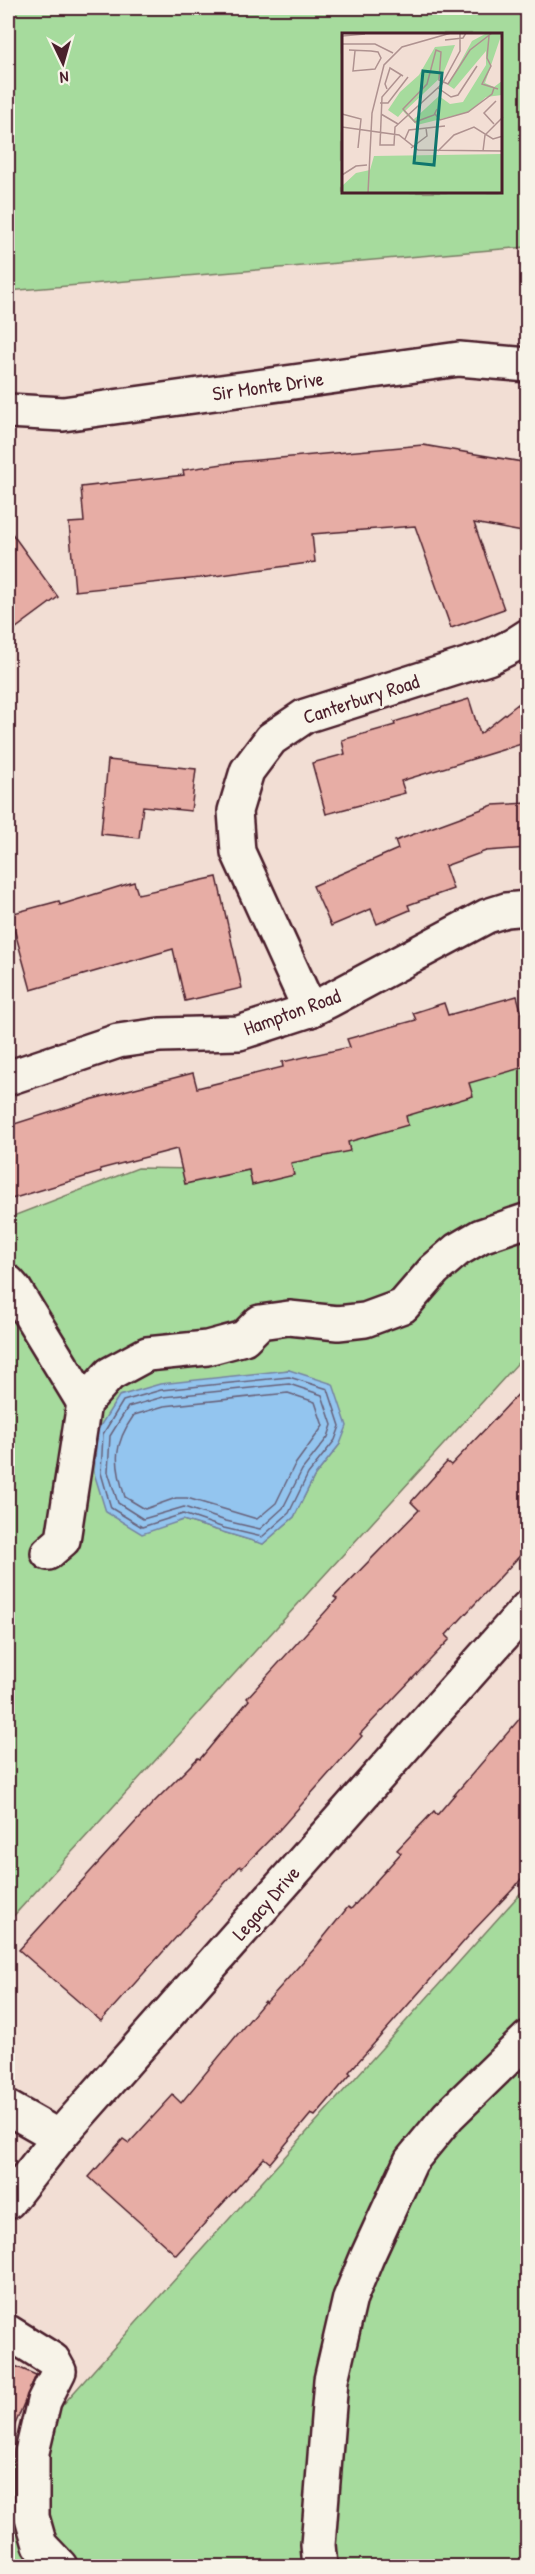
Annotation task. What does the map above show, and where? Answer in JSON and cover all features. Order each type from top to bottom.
[{"type":"street","name":"Sir Monte Drive","points":[[8,411],[63,414],[459,359],[528,365]]},
{"type":"street","name":"Canterbury Road","points":[[309,1010],[238,852],[235,811],[247,771],[271,739],[305,716],[488,658],[528,636]]},
{"type":"street","name":"Hampton Road","points":[[8,1078],[118,1041],[160,1035],[239,1033],[309,1010],[487,916],[506,910],[528,908]]},
{"type":"street","points":[[48,1553],[63,1540],[84,1403],[110,1374],[147,1354],[207,1348],[244,1338],[260,1322],[289,1318],[338,1323],[356,1321],[403,1306],[434,1270],[457,1250],[481,1236],[528,1220]]},
{"type":"street","points":[[8,1282],[84,1403]]},
{"type":"street","name":"Legacy Drive","points":[[8,2202],[59,2137],[528,1606]]},
{"type":"street","points":[[320,2566],[318,2545],[332,2380],[350,2298],[380,2225],[411,2161],[448,2116],[528,2038]]},
{"type":"street","points":[[8,2108],[59,2137]]},
{"type":"street","points":[[8,2332],[53,2360],[59,2371],[44,2401],[32,2452],[32,2517],[40,2545],[60,2566]]},
{"type":"green space","points":[[8,8],[527,8],[527,247],[8,291]]},
{"type":"green space","points":[[527,1057],[527,1353],[8,1922],[8,1218],[138,1168],[255,1170]],"holes":[[[289,1370],[340,1444],[314,1477],[294,1517],[263,1544],[183,1520],[246,1376]]]},
{"type":"green space","points":[[527,1886],[527,2566],[8,2566],[8,2466]]},
{"type":"water","points":[[289,1370],[333,1384],[347,1426],[340,1444],[314,1477],[294,1517],[263,1544],[183,1520],[142,1534],[106,1512],[94,1473],[97,1431],[119,1396],[160,1384]]},
{"type":"building","points":[[423,445],[528,463],[528,533],[474,523],[504,609],[451,628],[415,526],[312,534],[315,562],[200,578],[75,591],[69,523],[84,522],[81,487],[184,475],[183,470],[236,462]]},
{"type":"building","points":[[8,528],[58,597],[8,634]]},
{"type":"building","points":[[528,696],[528,742],[401,781],[405,793],[326,814],[312,763],[345,754],[342,740],[395,725],[394,722],[469,699],[480,734]]},
{"type":"building","points":[[108,760],[196,769],[191,811],[143,806],[139,838],[101,834]]},
{"type":"building","points":[[528,803],[528,848],[486,851],[445,866],[453,889],[408,905],[410,910],[377,924],[371,909],[331,926],[313,886],[398,849],[395,841],[493,805]]},
{"type":"building","points":[[217,877],[242,988],[185,1001],[173,949],[31,990],[10,914],[59,901],[60,905],[134,882],[138,894]]},
{"type":"building","points":[[517,996],[528,1035],[528,1066],[469,1083],[473,1096],[406,1116],[408,1125],[348,1142],[350,1151],[291,1163],[294,1175],[252,1185],[249,1170],[185,1184],[177,1149],[100,1169],[101,1172],[8,1200],[8,1126],[93,1099],[193,1073],[197,1088],[283,1067],[282,1062],[350,1047],[347,1039],[416,1020],[413,1013],[444,1003],[448,1015]]},
{"type":"building","points":[[528,1384],[528,1547],[446,1635],[450,1639],[360,1734],[362,1736],[280,1829],[242,1868],[240,1866],[101,2021],[19,1950],[151,1805],[198,1758],[200,1759],[249,1700],[247,1698],[337,1599],[334,1597],[419,1510],[411,1502],[447,1462],[451,1465]]},
{"type":"building","points":[[528,1709],[528,1870],[349,2072],[351,2074],[315,2116],[311,2114],[270,2163],[264,2158],[176,2255],[89,2177],[123,2139],[129,2143],[173,2095],[181,2103],[265,2001],[266,2003],[315,1948],[348,1907],[351,1909],[401,1853],[397,1850],[434,1811],[437,1815]]},
{"type":"building","points":[[8,2363],[36,2375],[8,2441]]}]
